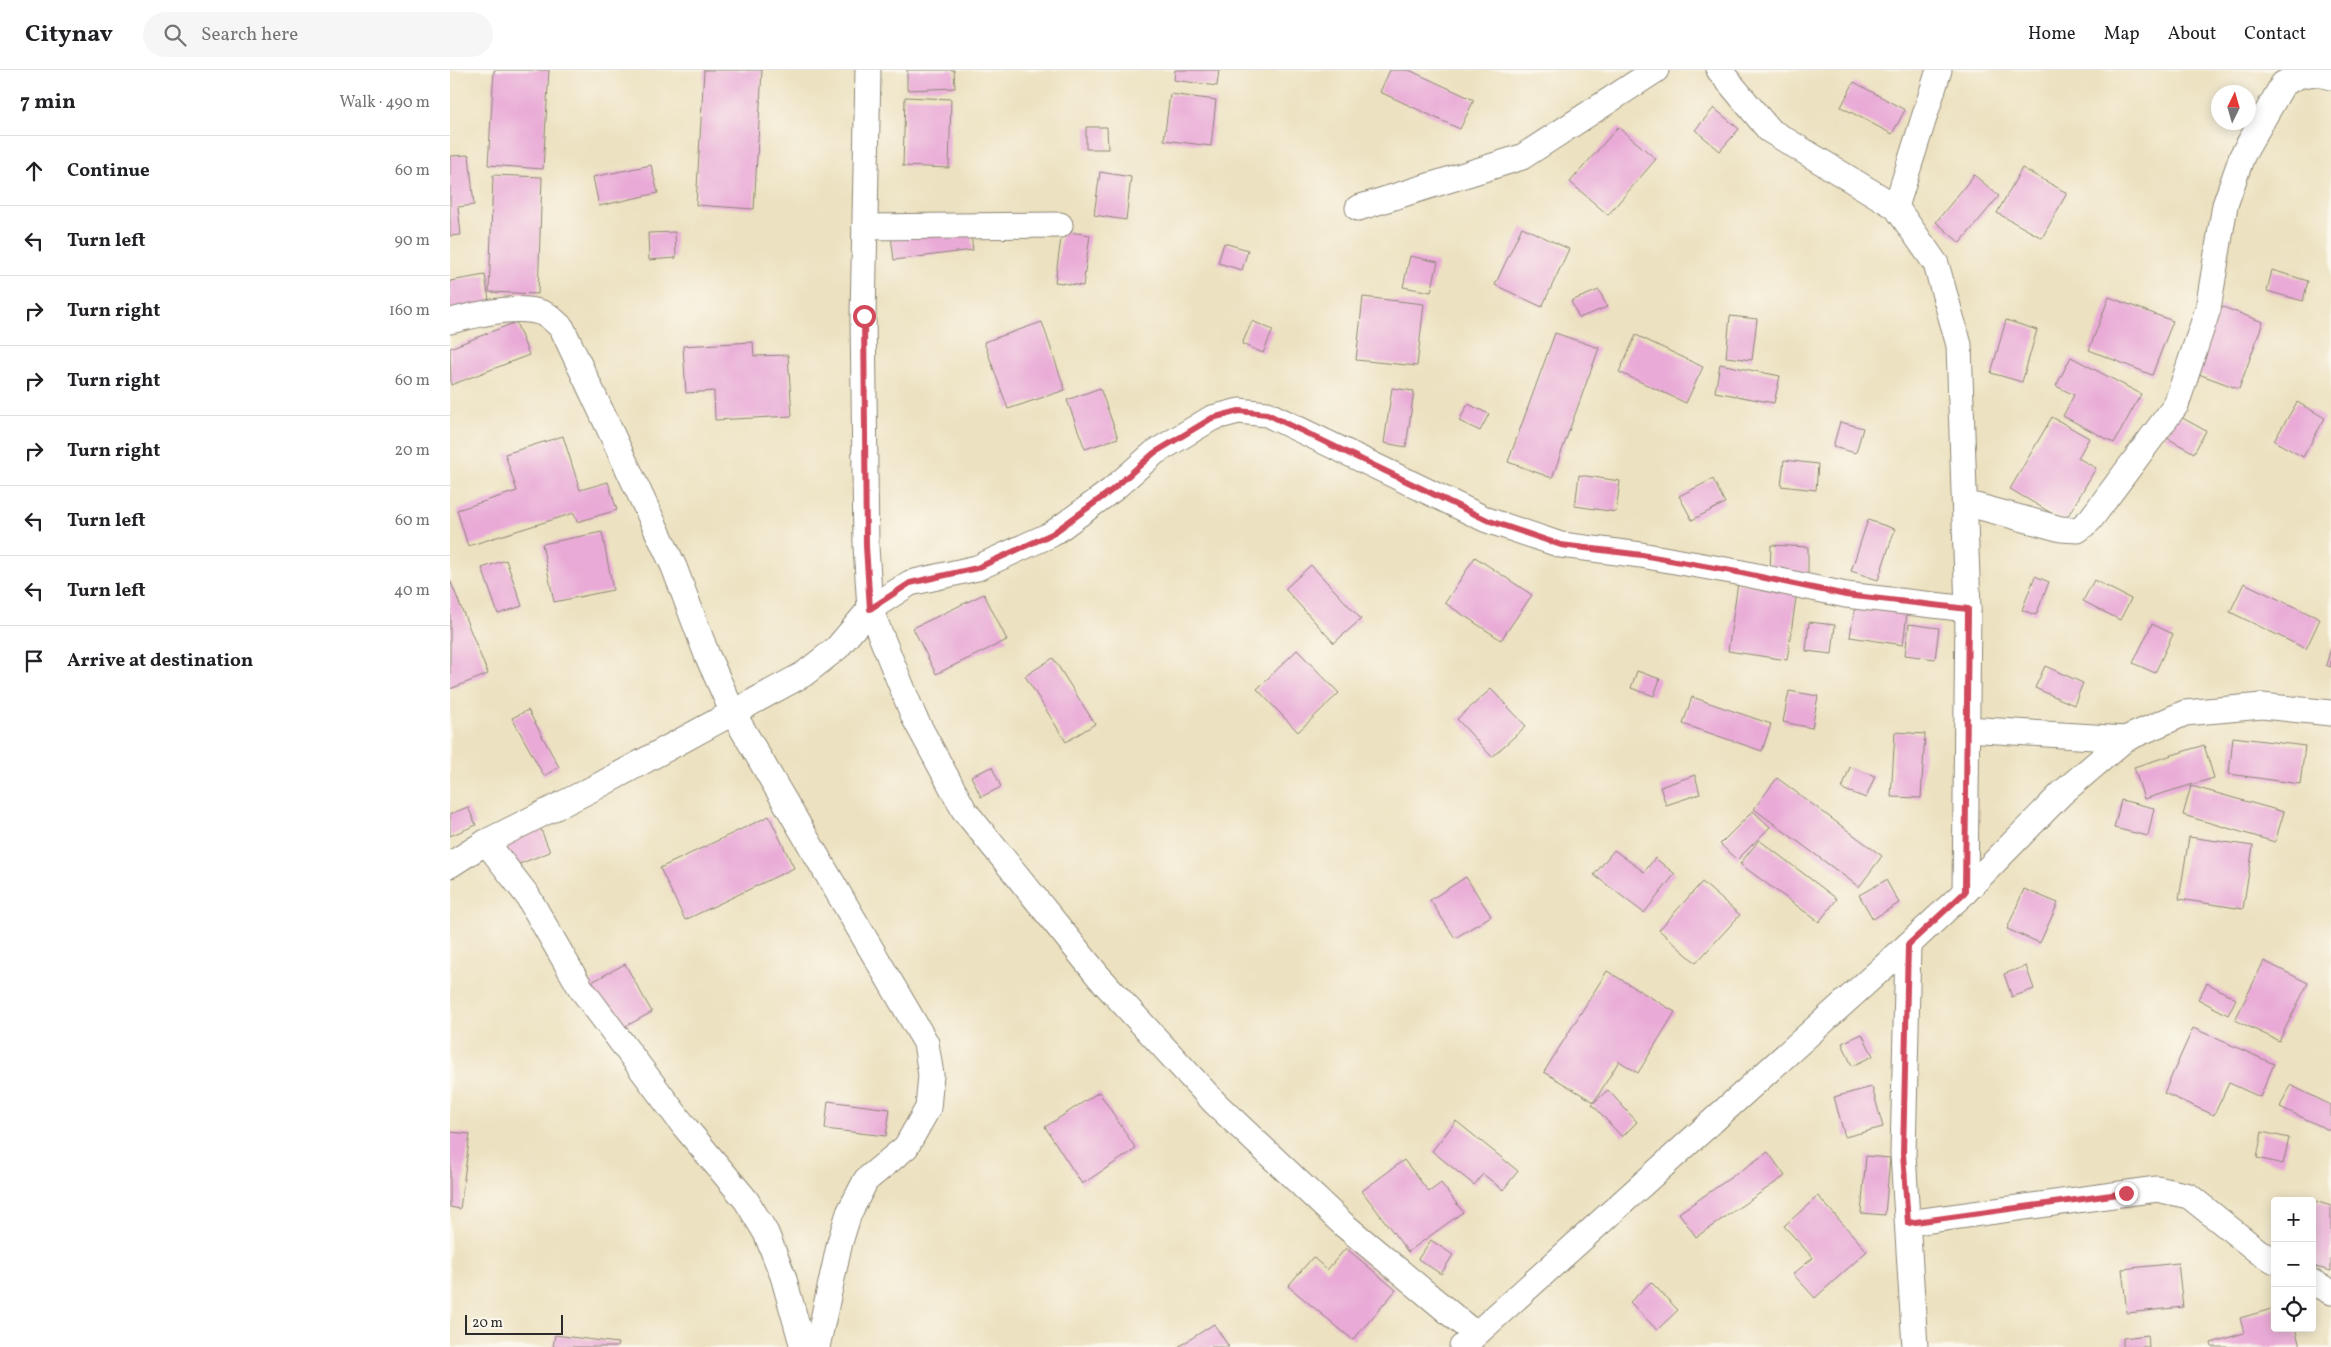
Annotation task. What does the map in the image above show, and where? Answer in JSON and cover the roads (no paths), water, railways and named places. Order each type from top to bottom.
[{"type":"street","points":[[868,70],[864,325],[866,546],[870,609],[914,717],[964,810],[1099,977],[1229,1116],[1469,1340],[1908,945],[1965,892],[2062,793],[2125,739],[2185,713],[2262,706],[2331,713]]},
{"type":"street","points":[[1358,208],[1522,156],[1656,70]]},
{"type":"street","points":[[1719,70],[1769,130],[1896,207],[1936,264],[1959,345],[1968,609],[1965,892]]},
{"type":"street","points":[[1896,207],[1939,70]]},
{"type":"street","points":[[1965,502],[2061,529],[2078,530],[2090,520],[2176,405],[2208,309],[2226,205],[2242,156],[2283,84],[2298,76],[2315,73],[2331,77]]},
{"type":"street","points":[[865,227],[1060,225]]},
{"type":"street","points":[[450,321],[492,312],[528,310],[547,315],[562,328],[674,567],[707,655],[732,713],[926,1043],[931,1075],[928,1108],[906,1147],[866,1180],[849,1213],[840,1242],[817,1347]]},
{"type":"street","points":[[450,865],[486,842],[598,786],[811,668],[837,648],[870,609],[910,583],[977,568],[1052,534],[1112,490],[1154,453],[1212,418],[1239,411],[1267,414],[1487,520],[1561,545],[1642,555],[1718,568],[1846,595],[1968,609]]},
{"type":"street","points":[[1967,729],[2125,739]]},
{"type":"street","points":[[486,842],[527,895],[580,987],[684,1126],[746,1200],[761,1225],[783,1276],[803,1347]]},
{"type":"street","points":[[1908,945],[1903,1154],[1916,1347]]},
{"type":"street","points":[[1908,1223],[2157,1189],[2190,1196],[2258,1252],[2271,1259]]},
{"type":"street","points":[[2316,1284],[2331,1292]]}]
